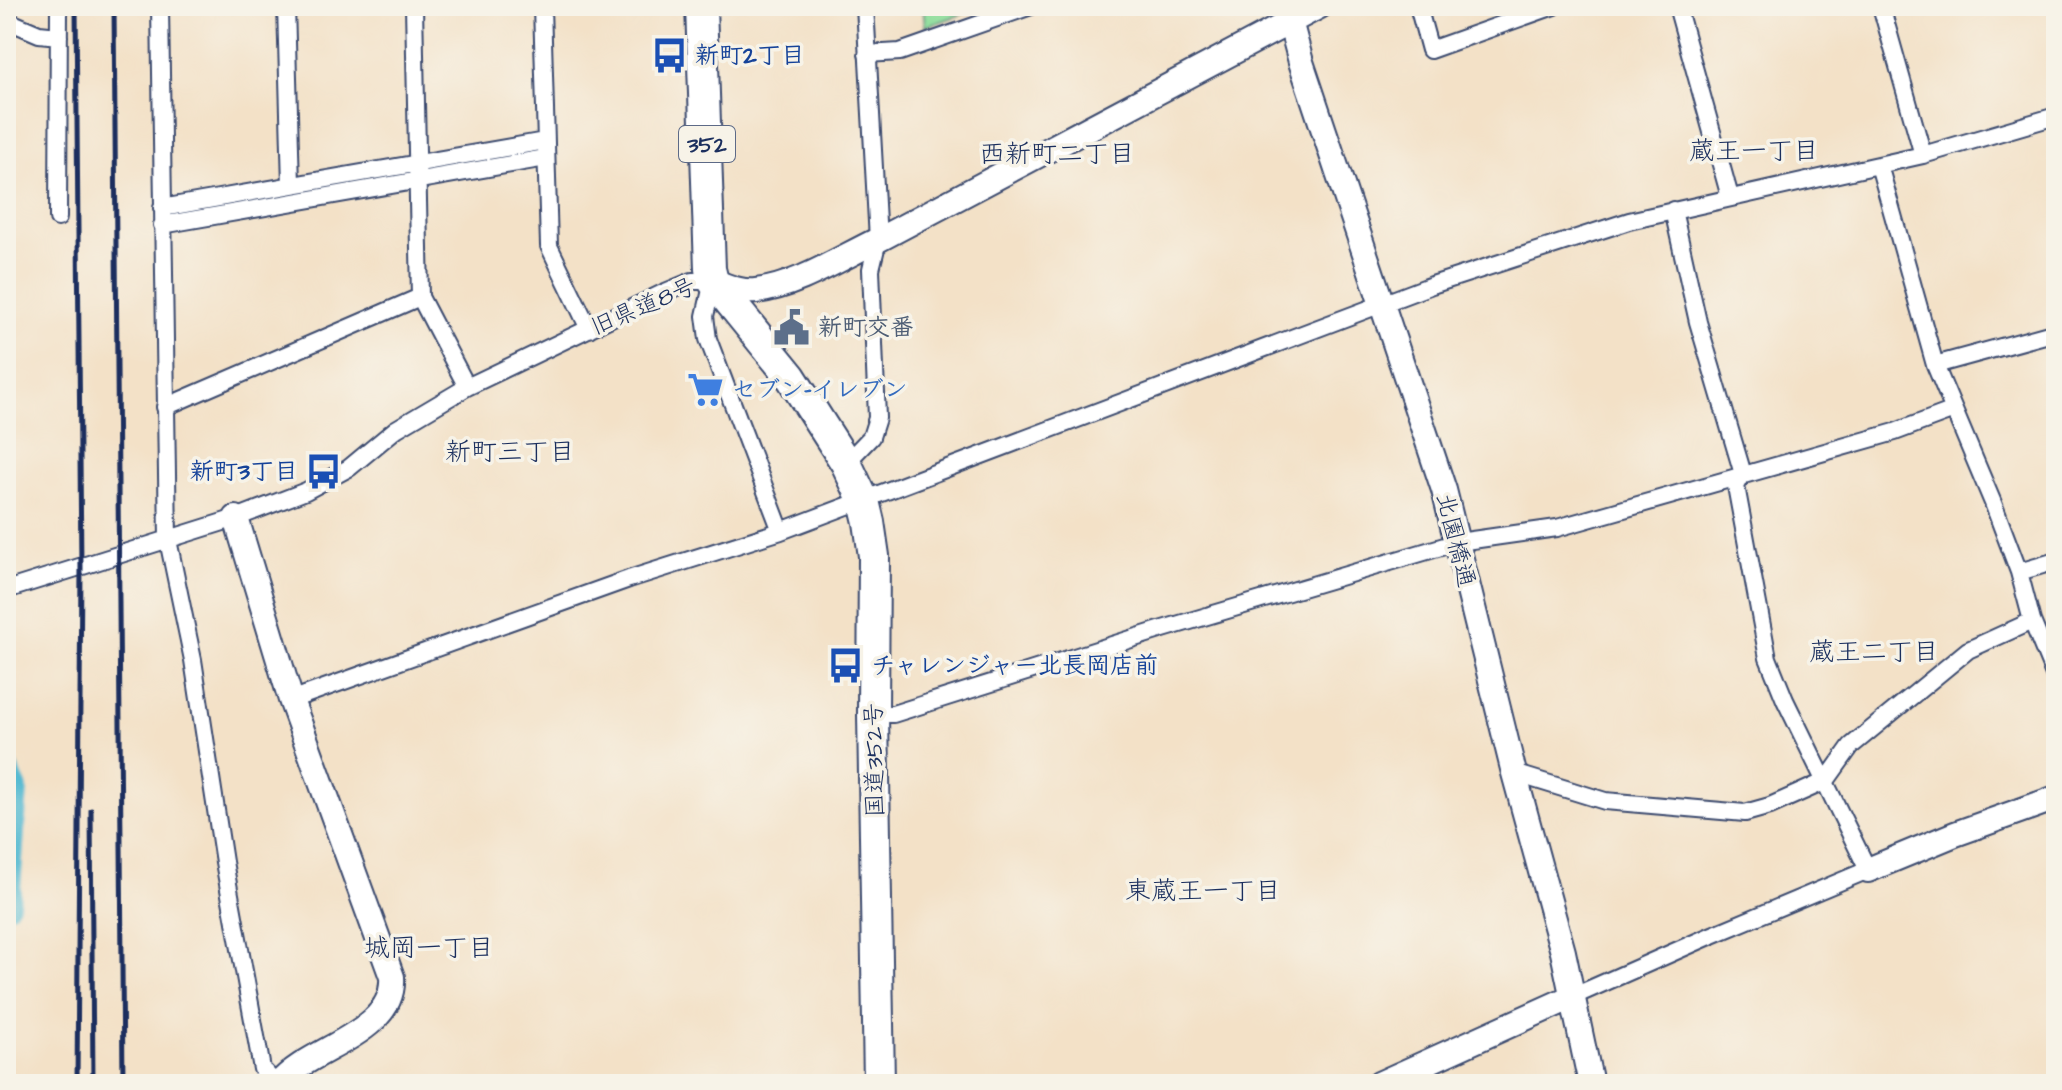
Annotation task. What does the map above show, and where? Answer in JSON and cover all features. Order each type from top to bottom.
[{"type":"highway","name":"352","points":[[701,6],[710,269],[713,281]]},
{"type":"highway","name":"国道352号","points":[[713,281],[791,377],[846,463],[864,501],[874,556],[873,714],[879,1084]]},
{"type":"street","points":[[58,218],[59,6]]},
{"type":"street","points":[[160,6],[168,540],[193,660],[222,848],[262,1069],[278,1084],[298,1066],[373,1020],[388,1003],[392,990],[390,968],[291,700],[236,518]]},
{"type":"street","points":[[286,6],[291,185]]},
{"type":"street","points":[[414,6],[420,297],[467,387]]},
{"type":"street","points":[[542,6],[549,246],[589,329]]},
{"type":"street","points":[[846,463],[871,437],[877,418],[871,269],[872,254],[878,240],[865,6]]},
{"type":"street","points":[[867,54],[900,52],[1031,6]]},
{"type":"street","name":"旧県道8号","points":[[6,590],[236,518],[306,491],[349,468],[396,429],[467,387],[692,281],[713,281],[733,289],[754,292],[806,275],[878,240],[1288,13],[1320,6]]},
{"type":"street","points":[[1418,6],[1430,50],[1554,6]]},
{"type":"street","points":[[1677,6],[1730,197]]},
{"type":"street","points":[[1881,6],[1923,155]]},
{"type":"street","name":"北園橋通","points":[[1288,13],[1301,62],[1444,490],[1514,773],[1574,996],[1591,1084]]},
{"type":"street","points":[[6,20],[39,34],[59,36]]},
{"type":"street","points":[[291,700],[629,579],[781,531],[1528,253],[1673,210],[1923,155],[2056,116]]},
{"type":"street","points":[[162,225],[418,171],[546,149]]},
{"type":"street","points":[[1879,165],[1935,365],[2019,572],[2032,621],[2056,679]]},
{"type":"street","points":[[162,208],[291,185],[418,171]]},
{"type":"street","points":[[1673,210],[1698,322],[1743,474],[1736,486],[1768,658],[1785,700],[1868,870]]},
{"type":"street","points":[[713,281],[705,316],[708,339],[781,531]]},
{"type":"street","points":[[165,407],[420,297]]},
{"type":"street","points":[[1935,365],[2056,332]]},
{"type":"street","points":[[873,714],[893,714],[1163,629],[1458,542],[1557,528],[1895,432],[1954,410]]},
{"type":"street","points":[[2019,572],[2056,561]]},
{"type":"street","points":[[1514,773],[1605,801],[1745,813],[1770,806],[1826,781],[1851,746],[1968,650],[2032,621]]},
{"type":"street","points":[[1379,1084],[1710,936],[1955,834],[2056,798]]},
{"type":"green space","points":[[923,6],[986,6],[925,27]]},
{"type":"waterway","points":[[6,772],[14,789],[6,903]]},
{"type":"railway","points":[[76,6],[81,568],[77,1084]]},
{"type":"railway","points":[[114,6],[123,1084]]},
{"type":"railway","points":[[91,810],[93,1084]]},
{"type":"place","name":"新町2丁目","points":[[669,55]]},
{"type":"place","name":"新町交番","points":[[792,327]]},
{"type":"place","name":"セブン-イレブン","points":[[706,389]]},
{"type":"place","name":"新町3丁目","points":[[324,471]]},
{"type":"place","name":"チャレンジャー北長岡店前","points":[[845,665]]},
{"type":"district","name":"蔵王一丁目","points":[[1754,150]]},
{"type":"district","name":"西新町二丁目","points":[[1057,153]]},
{"type":"district","name":"新町三丁目","points":[[510,451]]},
{"type":"district","name":"蔵王二丁目","points":[[1874,651]]},
{"type":"district","name":"東蔵王一丁目","points":[[1203,890]]},
{"type":"district","name":"城岡一丁目","points":[[429,947]]}]
